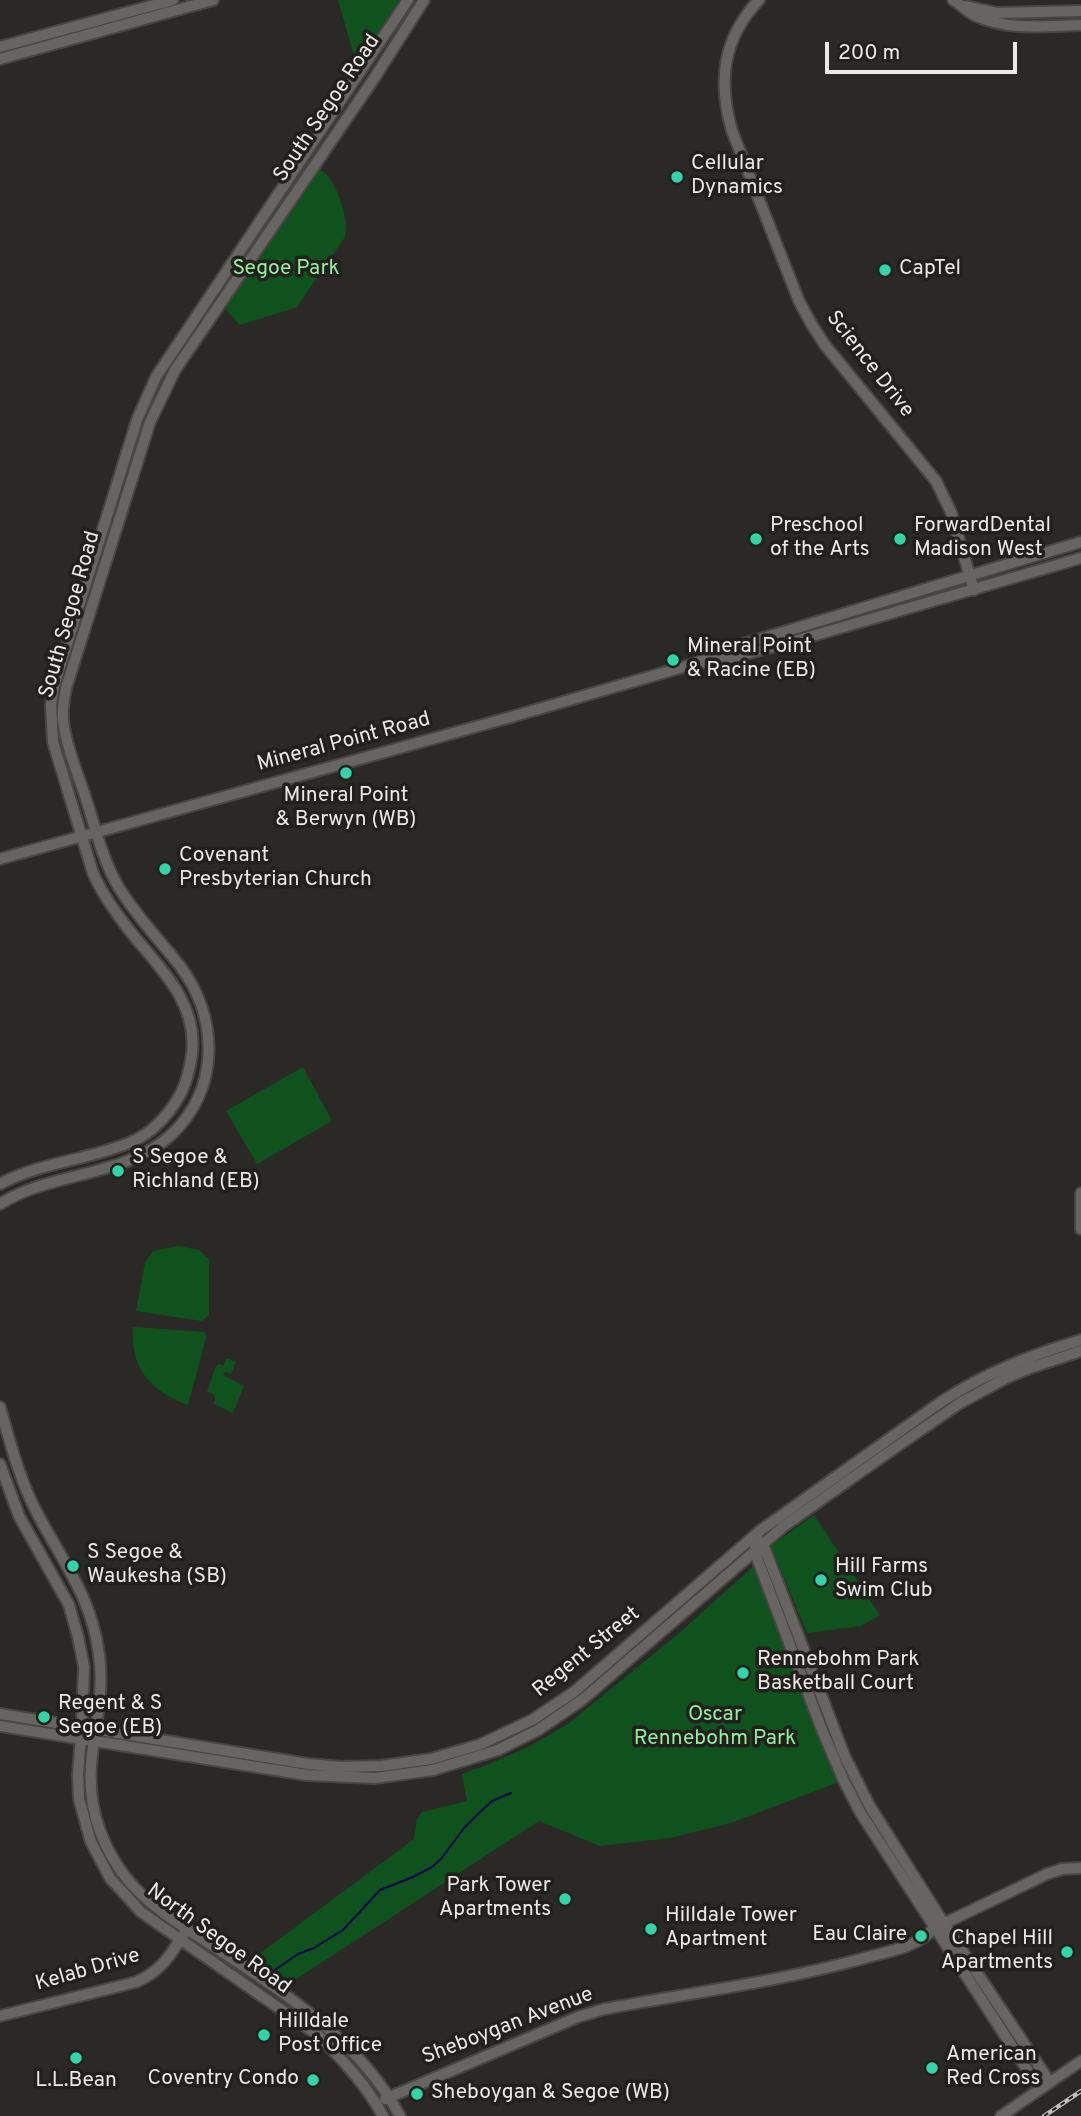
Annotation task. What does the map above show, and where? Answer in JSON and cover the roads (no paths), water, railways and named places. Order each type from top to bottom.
[{"type":"street","points":[[0,47],[173,0]]},
{"type":"street","points":[[0,59],[213,0]]},
{"type":"street","name":"South Segoe Road","points":[[0,1184],[35,1170],[134,1141],[168,1114],[188,1077],[193,1042],[190,1019],[184,1003],[162,968],[125,925],[100,890],[81,837],[53,742],[51,705],[54,686],[137,420],[153,384],[408,0]]},
{"type":"street","name":"South Segoe Road","points":[[0,1204],[36,1188],[127,1161],[155,1147],[171,1135],[196,1103],[207,1072],[209,1035],[199,998],[181,967],[148,929],[118,886],[108,866],[66,737],[63,705],[66,688],[150,422],[175,370],[375,77],[424,0]]},
{"type":"street","name":"Science Drive","points":[[758,0],[737,30],[726,60],[724,90],[732,131],[811,325],[936,481],[947,502],[974,590]]},
{"type":"street","points":[[953,0],[972,14],[1010,26],[1081,26]]},
{"type":"street","points":[[964,6],[998,13],[1081,11]]},
{"type":"street","name":"Mineral Point Road","points":[[697,663],[727,649],[1081,542]]},
{"type":"street","name":"Mineral Point Road","points":[[0,859],[697,663],[714,662],[788,643],[1081,558]]},
{"type":"street","points":[[1081,1193],[1081,1228]]},
{"type":"street","name":"Regent Street","points":[[0,1726],[96,1735],[307,1775],[375,1778],[415,1773],[468,1761],[527,1735],[582,1700],[627,1653],[754,1535],[970,1384],[1021,1359],[1081,1340]]},
{"type":"street","name":"Regent Street","points":[[627,1653],[784,1526],[960,1403],[1030,1368],[1081,1352]]},
{"type":"street","points":[[0,1407],[27,1494],[76,1580],[92,1620],[100,1657],[96,1735]]},
{"type":"street","points":[[0,1464],[19,1516],[63,1593],[74,1621],[84,1667],[81,1733]]},
{"type":"street","points":[[754,1535],[845,1757],[874,1815],[1039,2088]]},
{"type":"street","name":"Regent Street","points":[[0,1714],[81,1733]]},
{"type":"street","name":"North Segoe Road","points":[[81,1733],[78,1788],[85,1825],[91,1843],[110,1878],[125,1897],[141,1912],[285,1995],[335,2034],[359,2058],[389,2096],[400,2116]]},
{"type":"street","name":"North Segoe Road","points":[[96,1735],[91,1765],[96,1822],[126,1877],[183,1934],[319,2036],[348,2066],[383,2116]]},
{"type":"street","name":"Sheboygan Avenue","points":[[376,2103],[560,2023],[595,2012],[791,1977],[905,1946],[927,1936],[939,1926],[1047,1874],[1062,1869],[1081,1868]]},
{"type":"street","points":[[939,1926],[1049,2081]]},
{"type":"street","name":"Kelab Drive","points":[[0,2016],[146,1978],[167,1961],[183,1934]]},
{"type":"street","points":[[1000,2116],[1081,2061]]},
{"type":"street","points":[[348,2066],[360,2073],[379,2096],[389,2096]]},
{"type":"waterway","points":[[272,1972],[298,1954],[314,1948],[343,1930],[380,1890],[432,1867],[480,1812],[492,1801],[511,1793]]},
{"type":"railway","points":[[1044,2116],[1081,2091]]},
{"type":"place","name":"Cellular Dynamics","points":[[677,177]]},
{"type":"place","name":"CapTel","points":[[885,270]]},
{"type":"place","name":"Preschool of the Arts","points":[[756,539]]},
{"type":"place","name":"ForwardDental Madison West","points":[[900,539]]},
{"type":"place","name":"Mineral Point & Racine (EB)","points":[[673,660]]},
{"type":"place","name":"Mineral Point & Berwyn (WB)","points":[[346,773]]},
{"type":"place","name":"Covenant Presbyterian Church","points":[[165,869]]},
{"type":"place","name":"S Segoe & Richland (EB)","points":[[118,1171]]},
{"type":"place","name":"S Segoe & Waukesha (SB)","points":[[73,1566]]},
{"type":"place","name":"Hill Farms Swim Club","points":[[821,1580]]},
{"type":"place","name":"Rennebohm Park Basketball Court","points":[[743,1673]]},
{"type":"place","name":"Regent & S Segoe (EB)","points":[[44,1717]]},
{"type":"place","name":"Park Tower Apartments","points":[[565,1899]]},
{"type":"place","name":"Hilldale Tower Apartment","points":[[651,1929]]},
{"type":"place","name":"Eau Claire","points":[[921,1936]]},
{"type":"place","name":"Chapel Hill Apartments","points":[[1067,1952]]},
{"type":"place","name":"Hilldale Post Office","points":[[264,2035]]},
{"type":"place","name":"L.L.Bean","points":[[76,2058]]},
{"type":"place","name":"American Red Cross","points":[[932,2068]]},
{"type":"place","name":"Coventry Condo","points":[[313,2080]]},
{"type":"place","name":"Sheboygan & Segoe (WB)","points":[[417,2094]]},
{"type":"park label","name":"Segoe Park","points":[[286,270]]},
{"type":"park label","name":"Oscar Rennebohm Park","points":[[715,1728]]}]
